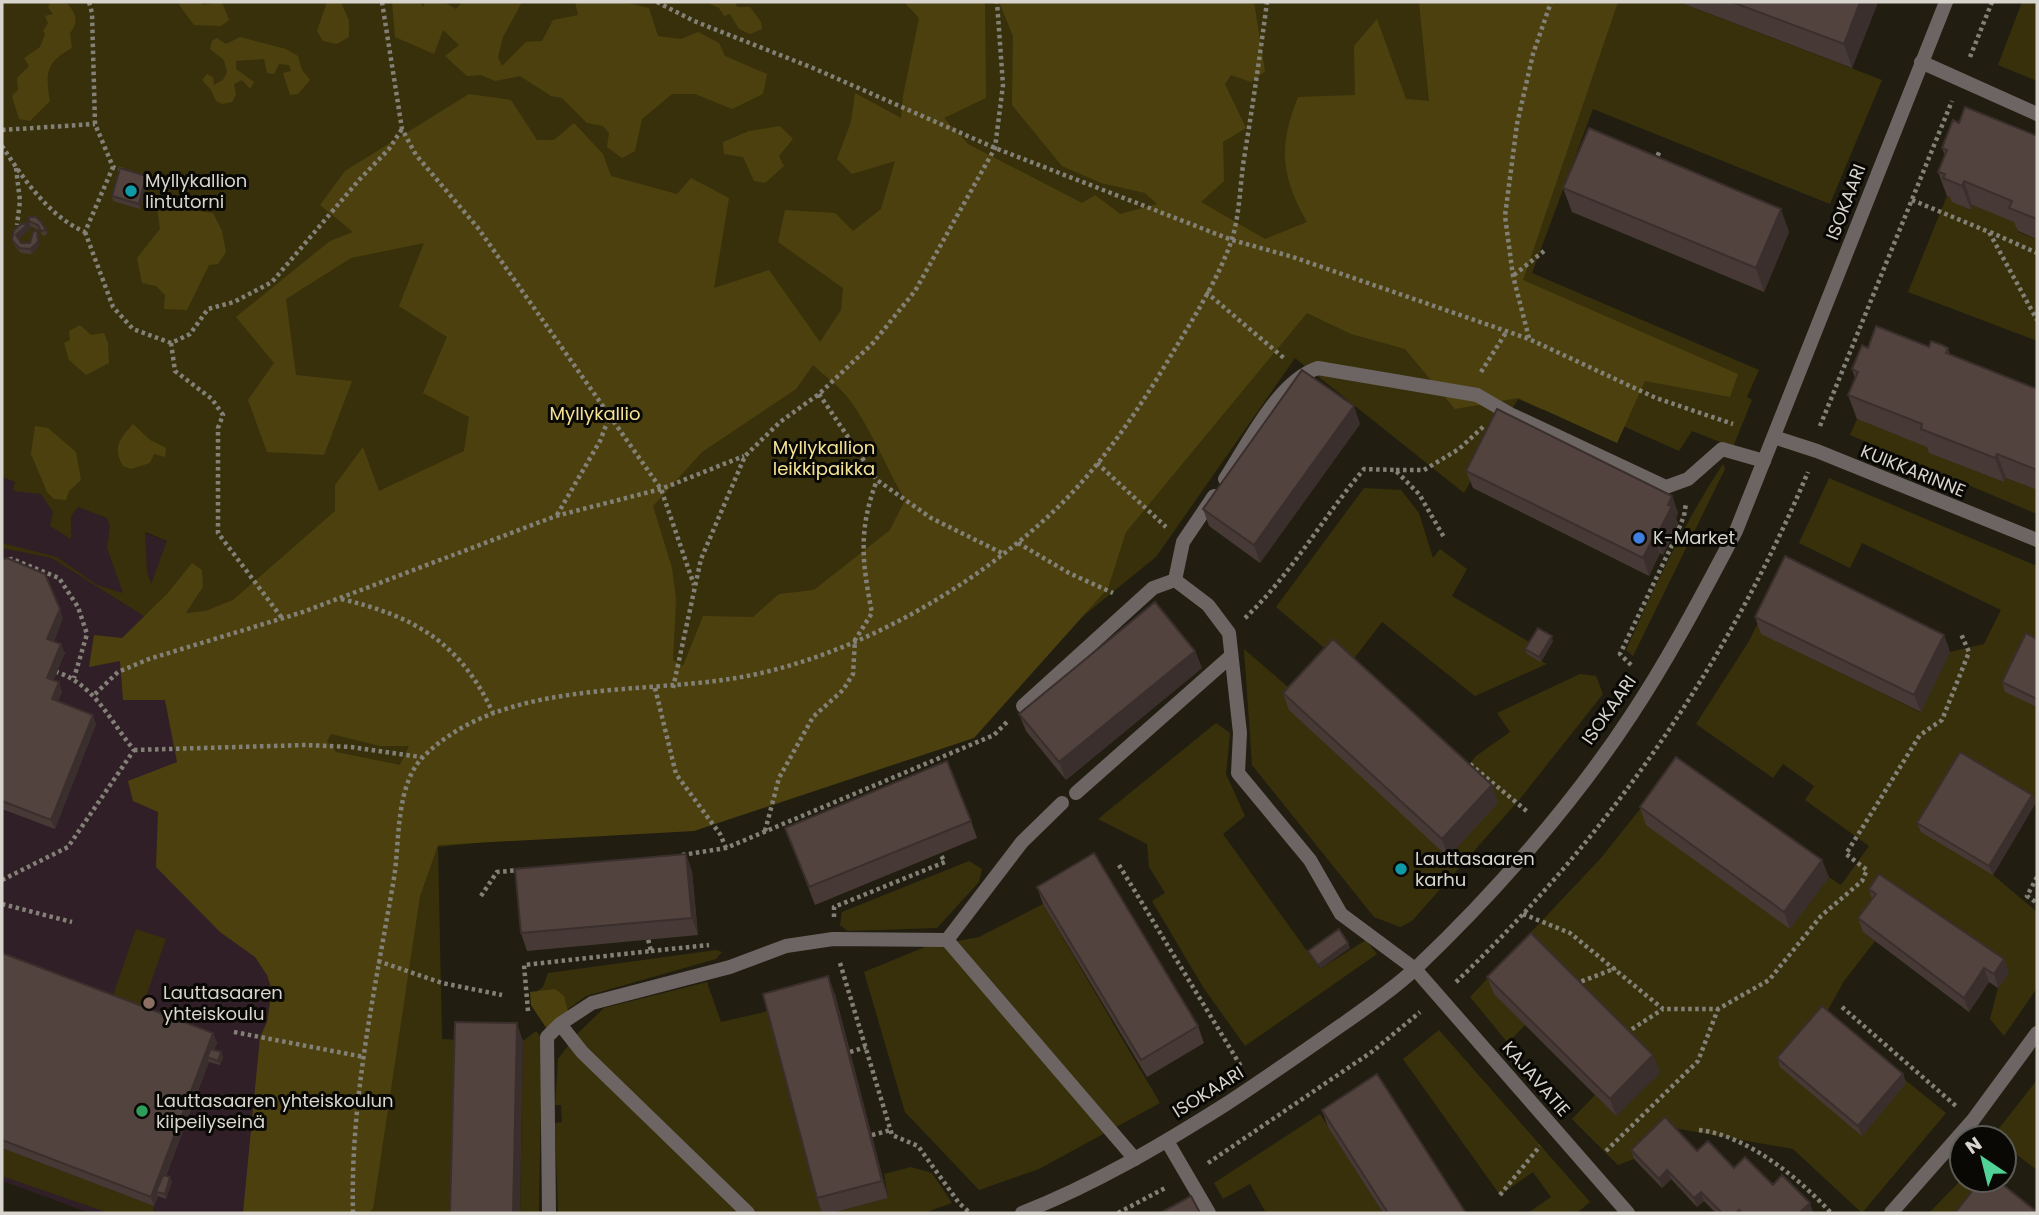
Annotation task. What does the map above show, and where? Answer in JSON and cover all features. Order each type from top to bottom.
[{"type":"street","name":"ISOKAARI","points":[[1023,1213],[1064,1197],[1167,1141],[1350,1019],[1415,969],[1508,872],[1630,718],[1736,531],[1946,2]]},
{"type":"street","points":[[1921,62],[1960,82],[2037,114]]},
{"type":"street","points":[[1175,580],[1183,542],[1278,398],[1301,373],[1318,368],[1396,379],[1477,395],[1666,487],[1688,479],[1722,449],[1764,461]]},
{"type":"street","name":"KUIKKARINNE","points":[[1774,437],[1817,451],[2037,540]]},
{"type":"street","points":[[1175,580],[1208,605],[1229,633]]},
{"type":"street","points":[[1023,706],[1153,588],[1175,580]]},
{"type":"street","name":"KAJAVATIE","points":[[1229,633],[1240,733],[1238,773],[1310,860],[1341,914],[1415,969],[1628,1213]]},
{"type":"street","points":[[1076,793],[1231,656]]},
{"type":"street","points":[[947,940],[1022,842],[1062,803]]},
{"type":"street","points":[[549,1213],[547,1037],[560,1024],[592,1003],[730,967],[786,946],[833,939],[947,940],[1135,1159]]},
{"type":"street","points":[[560,1024],[582,1052],[748,1213]]},
{"type":"street","points":[[1891,1213],[1973,1120],[2037,1033]]},
{"type":"street","points":[[1167,1141],[1209,1213]]},
{"type":"path","points":[[85,232],[113,167],[95,124],[92,13],[89,2]]},
{"type":"path","points":[[382,2],[402,129],[416,155],[478,228],[660,489],[694,585]]},
{"type":"path","points":[[657,2],[694,22],[813,68],[995,148],[1232,240],[1293,257],[1529,339],[1656,398],[1736,425]]},
{"type":"path","points":[[673,688],[694,585],[719,512],[745,456],[780,422],[819,394],[873,343],[915,291],[995,148],[1003,85],[998,2]]},
{"type":"path","points":[[353,1213],[352,1157],[378,961],[404,800],[411,772],[422,757],[448,737],[493,713],[524,702],[587,692],[673,688],[772,673],[855,640],[909,614],[1005,554],[1018,543],[1058,507],[1097,464],[1159,376],[1232,240],[1267,2]]},
{"type":"path","points":[[1529,339],[1513,276],[1505,216],[1517,124],[1534,54],[1551,2]]},
{"type":"path","points":[[1819,429],[1992,2]]},
{"type":"path","points":[[2,130],[95,124]]},
{"type":"path","points":[[2,146],[26,183],[62,217],[85,232],[113,307],[133,329],[171,343],[190,334],[208,309],[234,302],[272,282],[389,149],[402,129]]},
{"type":"path","points":[[1651,174],[1660,150]]},
{"type":"path","points":[[16,167],[20,201],[18,225]]},
{"type":"path","points":[[113,167],[133,173]]},
{"type":"path","points":[[1912,201],[2037,253]]},
{"type":"path","points":[[1989,232],[2037,320]]},
{"type":"path","points":[[1513,276],[1544,251]]},
{"type":"path","points":[[1206,292],[1248,325],[1301,373]]},
{"type":"path","points":[[1466,394],[1507,331]]},
{"type":"path","points":[[171,343],[175,372],[212,399],[223,415],[218,428],[219,533],[282,618]]},
{"type":"path","points":[[819,394],[877,480],[931,518],[1005,554]]},
{"type":"path","points":[[1229,633],[1267,597],[1336,502],[1364,469],[1424,470],[1459,449],[1485,425],[1497,406]]},
{"type":"path","points":[[556,516],[600,441],[610,414]]},
{"type":"path","points":[[95,694],[118,672],[149,659],[340,599],[556,516],[660,489],[745,456]]},
{"type":"path","points":[[1097,464],[1183,542]]},
{"type":"path","points":[[1395,470],[1419,494],[1445,539]]},
{"type":"path","points":[[1631,665],[1620,654],[1684,516],[1688,479]]},
{"type":"path","points":[[765,831],[779,778],[813,718],[843,690],[853,674],[855,640],[872,613],[861,551],[867,506],[877,480]]},
{"type":"path","points":[[1018,543],[1069,573],[1137,603]]},
{"type":"path","points":[[2,562],[12,559],[59,578],[78,607],[87,634],[74,678]]},
{"type":"path","points":[[340,599],[376,607],[438,637],[479,683],[493,713]]},
{"type":"path","points":[[1623,1036],[1663,1009],[1718,1009],[1769,980],[1821,916],[1862,881],[1867,870],[1846,854],[1920,736],[1942,720],[1969,652],[1961,634]]},
{"type":"path","points":[[57,672],[74,678],[95,694],[109,720],[134,750]]},
{"type":"path","points":[[655,688],[676,774],[720,834],[726,848]]},
{"type":"path","points":[[671,857],[726,848],[994,735],[1023,706]]},
{"type":"path","points":[[134,750],[329,746],[422,757]]},
{"type":"path","points":[[2,880],[68,847],[134,750]]},
{"type":"path","points":[[1470,764],[1545,827]]},
{"type":"path","points":[[940,854],[945,862],[834,907],[833,939],[892,1135],[918,1146],[959,1203],[971,1213]]},
{"type":"path","points":[[1119,865],[1253,1086]]},
{"type":"path","points":[[481,895],[496,872],[523,869]]},
{"type":"path","points":[[2037,877],[2027,896],[2037,903]]},
{"type":"path","points":[[2,904],[72,922]]},
{"type":"path","points":[[1523,914],[1570,933],[1663,1009]]},
{"type":"path","points":[[528,1011],[524,965],[651,951],[648,939]]},
{"type":"path","points":[[581,946],[582,959]]},
{"type":"path","points":[[378,961],[442,983],[502,995]]},
{"type":"path","points":[[1572,985],[1616,968]]},
{"type":"path","points":[[1842,1007],[1973,1120]]},
{"type":"path","points":[[1589,1169],[1698,1061],[1718,1009]]},
{"type":"path","points":[[234,1032],[364,1057]]},
{"type":"path","points":[[850,1052],[866,1047]]},
{"type":"path","points":[[1500,1195],[1553,1129]]},
{"type":"path","points":[[872,1135],[891,1130]]},
{"type":"path","points":[[1699,1130],[1719,1132],[1791,1173],[1809,1188],[1831,1213]]},
{"type":"path","points":[[1800,1198],[1809,1188]]},
{"type":"shaded area","name":"Lauttasaaren yhteiskoulu","points":[[2,477],[204,556],[315,825],[276,1213],[90,1213],[2,1181]]},
{"type":"green space","name":"Myllykallio","points":[[2,2],[1679,2],[1882,80],[1830,204],[1593,109],[1532,273],[1759,370],[1747,397],[1752,400],[1733,447],[1692,431],[1679,451],[1551,394],[1543,410],[1518,399],[1464,493],[1295,358],[1156,557],[960,716],[724,816],[438,847],[442,1039],[461,1040],[457,1213],[276,1213],[315,825],[224,604],[205,611],[186,613],[200,592],[150,620],[52,558],[2,548],[2,543],[57,557],[97,585],[123,593],[107,548],[110,526],[107,518],[78,507],[71,516],[71,539],[50,526],[53,512],[41,494],[13,491],[15,482],[2,477]],"holes":[[[145,532],[167,541],[151,584],[147,571]]]},
{"type":"green space","points":[[51,2],[68,4],[73,11],[75,22],[70,33],[72,48],[57,58],[49,69],[50,101],[30,121],[19,119],[12,96],[18,90],[17,78],[29,66],[24,58],[40,47],[45,34],[43,31],[48,23],[45,16],[53,14],[48,7]]},
{"type":"green space","points":[[177,2],[200,2],[203,5],[222,2],[229,20],[221,26],[194,25]]},
{"type":"green space","points":[[327,2],[341,2],[349,21],[349,37],[337,44],[323,41],[317,31]]},
{"type":"green space","points":[[392,2],[420,2],[423,7],[425,2],[444,2],[456,9],[462,2],[522,2],[503,37],[498,57],[502,66],[526,42],[542,41],[553,20],[578,15],[575,2],[624,2],[649,8],[658,36],[681,39],[698,32],[719,43],[725,56],[767,74],[763,94],[732,109],[695,94],[672,94],[642,119],[635,151],[622,158],[607,147],[609,133],[603,126],[587,123],[562,98],[551,96],[520,76],[495,81],[481,75],[467,76],[445,56],[459,45],[443,30],[434,54],[395,37]]},
{"type":"green space","points":[[706,2],[735,2],[737,7],[750,7],[761,22],[762,29],[750,34],[739,29],[730,14],[724,16],[719,8]]},
{"type":"green space","name":"Myllykallio","points":[[904,2],[985,2],[986,98],[944,118],[968,144],[1082,203],[1095,195],[1120,214],[1157,204],[1145,193],[1101,183],[1062,166],[1012,105],[1013,36],[999,2],[1254,2],[1265,71],[1251,82],[1231,75],[1225,84],[1246,128],[1223,142],[1224,181],[1201,202],[1265,239],[1307,222],[1292,190],[1285,161],[1287,131],[1298,97],[1355,95],[1354,46],[1377,19],[1406,99],[1429,101],[1419,2],[1618,2],[1523,280],[1738,374],[1730,397],[1645,381],[1617,443],[1518,398],[1455,409],[1405,349],[1351,334],[1307,313],[1126,532],[1108,588],[974,738],[694,831],[438,845],[420,896],[373,1209],[368,1213],[243,1213],[260,1037],[267,1022],[272,990],[267,975],[255,957],[220,932],[156,867],[158,812],[133,801],[128,781],[177,762],[165,700],[123,700],[120,661],[89,667],[94,635],[122,638],[167,594],[192,563],[202,570],[203,587],[186,613],[205,611],[233,600],[335,511],[335,485],[363,447],[379,491],[464,451],[469,417],[423,393],[447,337],[399,306],[424,243],[351,258],[286,299],[296,375],[352,381],[324,455],[267,452],[248,400],[274,363],[236,317],[330,241],[353,232],[320,205],[345,171],[469,94],[511,100],[537,140],[554,140],[574,123],[603,154],[611,176],[677,194],[691,178],[729,198],[714,288],[769,270],[820,342],[841,310],[843,288],[778,242],[785,210],[835,213],[853,231],[881,209],[895,161],[852,174],[837,159],[851,122],[855,93],[901,118],[919,18]],"holes":[[[813,365],[849,399],[872,436],[905,500],[890,530],[814,590],[779,594],[753,617],[703,616],[683,666],[673,660],[676,599],[672,568],[653,506],[702,452],[796,389]],[[331,734],[380,746],[409,746],[400,765],[336,752],[327,741]]]},
{"type":"green space","points":[[2022,2],[2037,2],[2037,81],[1998,65]]},
{"type":"green space","points":[[240,37],[286,49],[298,56],[302,70],[310,80],[298,94],[290,95],[283,73],[291,71],[289,65],[279,64],[274,74],[267,73],[264,59],[236,61],[236,69],[254,82],[250,89],[242,80],[234,84],[236,95],[232,102],[222,104],[216,101],[202,80],[207,74],[213,77],[214,85],[223,80],[227,72],[224,60],[210,49],[212,41],[217,38],[226,44]]},
{"type":"green space","points":[[780,126],[793,139],[779,156],[784,166],[765,183],[754,181],[743,157],[724,154],[723,142],[749,131]]},
{"type":"green space","points":[[1947,196],[1970,210],[1972,205],[2021,224],[2018,232],[2037,239],[2037,341],[1908,292]]},
{"type":"green space","points":[[172,202],[184,209],[213,213],[222,231],[226,252],[218,264],[209,265],[187,310],[164,309],[165,295],[156,286],[142,283],[137,258],[160,229],[157,207],[164,208]]},
{"type":"green space","points":[[80,325],[91,335],[104,333],[108,343],[109,363],[86,375],[69,360],[64,343],[70,340],[69,331]]},
{"type":"green space","points":[[1857,419],[1931,448],[1930,453],[2004,482],[2006,478],[2037,490],[2037,514],[1850,435]]},
{"type":"green space","points":[[133,424],[150,440],[166,448],[165,457],[154,454],[150,463],[131,469],[123,466],[118,448],[124,434]]},
{"type":"green space","points":[[35,426],[48,428],[76,452],[81,480],[69,491],[66,500],[54,499],[47,492],[31,454]]},
{"type":"green space","points":[[1723,464],[1725,469],[1633,656],[1626,650],[1648,602],[1683,532]]},
{"type":"green space","points":[[1829,478],[2037,566],[2037,805],[1964,761],[1993,875],[2037,912],[2037,988],[2004,1036],[1990,1019],[1998,988],[2008,973],[1863,932],[1875,941],[1844,981],[1825,1015],[1946,1113],[1862,1213],[1793,1149],[1668,1127],[1634,1159],[1618,1165],[1572,1119],[1595,1095],[1616,1116],[1659,1072],[1525,1025],[1508,1043],[1470,997],[1601,858],[1672,769],[1790,929],[1829,877],[1841,885],[1869,846],[1805,800],[1814,786],[1783,764],[1773,778],[1696,724],[1749,641],[1783,572],[1762,634],[1920,712],[1950,652],[1984,644],[2001,610],[1862,543],[1850,568],[1799,543]]},
{"type":"green space","points":[[1364,488],[1401,490],[1419,513],[1433,558],[1440,549],[1467,569],[1452,596],[1529,642],[1527,654],[1547,664],[1475,696],[1382,622],[1349,665],[1464,771],[1476,756],[1510,732],[1497,713],[1580,674],[1596,676],[1603,694],[1519,800],[1412,921],[1400,927],[1374,917],[1252,765],[1244,649],[1295,693],[1329,652],[1276,607]]},
{"type":"green space","points":[[1216,723],[1230,733],[1226,774],[1245,816],[1223,834],[1320,969],[1366,940],[1377,954],[1245,1046],[1203,987],[1152,901],[1165,893],[1149,867],[1147,844],[1098,819]]},
{"type":"green space","points":[[969,861],[982,869],[979,882],[937,928],[848,931],[840,925],[842,912]]},
{"type":"green space","points":[[1043,904],[1160,1103],[1039,1169],[979,1190],[905,1112],[864,972],[925,947],[979,937]]},
{"type":"green space","points":[[136,929],[166,939],[142,1008],[112,998]]},
{"type":"green space","points":[[716,950],[722,952],[716,959],[586,996],[548,1024],[538,1016],[532,995],[543,987],[548,973]]},
{"type":"green space","points":[[707,982],[721,1022],[769,1011],[822,1213],[558,1213],[555,1123],[562,1122],[561,1105],[555,1105],[558,1059],[577,1034],[604,1008]]},
{"type":"green space","points":[[555,989],[564,996],[571,1023],[547,1029],[531,1005],[530,992]]},
{"type":"green space","points":[[1439,1030],[1590,1202],[1577,1213],[1528,1213],[1551,1197],[1533,1172],[1500,1195],[1403,1059]]},
{"type":"green space","points":[[536,1031],[542,1039],[539,1213],[520,1213],[523,1041]]},
{"type":"green space","points":[[2037,1080],[2037,1170],[2018,1156],[2018,1124],[2002,1124]]},
{"type":"green space","points":[[1320,1114],[1383,1213],[1266,1213],[1250,1184],[1223,1199],[1214,1183]]},
{"type":"green space","points":[[2,1148],[154,1206],[153,1213],[109,1213],[2,1176]]},
{"type":"green space","points":[[911,1167],[932,1173],[952,1203],[924,1213],[832,1213],[888,1198],[884,1174]]},
{"type":"green space","points":[[1948,1193],[1978,1194],[1965,1213],[1929,1213]]},
{"type":"building","points":[[1732,2],[1860,2],[1844,44]]},
{"type":"building","points":[[1965,107],[2037,136],[2037,219],[2009,208],[2012,201],[1964,181],[1962,186],[1943,178],[1945,174],[1938,172],[1947,150],[1942,148],[1953,120],[1959,123]]},
{"type":"building","points":[[1589,128],[1781,209],[1756,268],[1563,188]]},
{"type":"building","name":"Myllykallion lintutorni","points":[[120,168],[146,176],[139,204],[112,196]]},
{"type":"building","points":[[29,217],[36,217],[46,230],[41,231],[38,225],[29,221]]},
{"type":"building","points":[[29,223],[16,235],[21,243],[30,243],[33,232],[37,230],[38,242],[30,249],[19,248],[12,240],[14,230],[21,224]]},
{"type":"building","points":[[1876,326],[1929,347],[1931,341],[1942,345],[1948,348],[1946,353],[2037,389],[2037,470],[1997,454],[1995,458],[1921,429],[1922,424],[1848,395],[1858,372],[1852,369],[1862,345],[1868,348]]},
{"type":"building","points":[[1302,370],[1354,406],[1254,545],[1203,509]]},
{"type":"building","points":[[1497,409],[1672,496],[1668,505],[1672,506],[1643,558],[1466,471]]},
{"type":"building","points":[[1785,556],[1944,635],[1914,695],[1755,617]]},
{"type":"building","points":[[7,558],[45,574],[60,609],[47,639],[61,644],[47,678],[59,682],[52,699],[93,715],[51,820],[2,801],[2,560]]},
{"type":"building","points":[[1155,602],[1195,651],[1059,762],[1019,714]]},
{"type":"building","points":[[1538,628],[1552,636],[1539,657],[1525,649]]},
{"type":"building","points":[[2026,633],[2037,639],[2037,699],[2002,682]]},
{"type":"building","points":[[1333,639],[1492,785],[1442,839],[1283,693]]},
{"type":"building","points":[[1960,752],[2032,795],[1989,866],[1917,823]]},
{"type":"building","points":[[1676,757],[1822,860],[1784,912],[1640,807]]},
{"type":"building","points":[[947,761],[971,821],[809,887],[785,828]]},
{"type":"building","points":[[1094,853],[1198,1026],[1141,1060],[1037,887]]},
{"type":"building","points":[[686,854],[692,918],[521,933],[515,869]]},
{"type":"building","points":[[1879,874],[2004,959],[1994,974],[1984,968],[1964,998],[1858,918],[1876,894],[1869,889]]},
{"type":"building","points":[[1339,929],[1348,943],[1318,965],[1308,951]]},
{"type":"building","points":[[1531,933],[1653,1055],[1610,1099],[1487,977]]},
{"type":"building","points":[[2,953],[213,1033],[151,1197],[2,1140]]},
{"type":"building","points":[[828,976],[882,1181],[817,1198],[763,994]]},
{"type":"building","points":[[1822,1006],[1903,1074],[1858,1126],[1777,1058]]},
{"type":"building","points":[[455,1022],[517,1023],[513,1213],[450,1213]]},
{"type":"building","points":[[211,1049],[221,1052],[218,1061],[207,1057]]},
{"type":"building","points":[[1377,1074],[1466,1213],[1388,1213],[1322,1110]]},
{"type":"building","points":[[1665,1117],[1697,1151],[1708,1141],[1734,1168],[1745,1157],[1773,1185],[1782,1175],[1810,1203],[1799,1213],[1742,1213],[1739,1210],[1736,1213],[1722,1213],[1701,1192],[1694,1198],[1667,1170],[1659,1179],[1631,1150]]},
{"type":"building","points":[[163,1175],[170,1177],[165,1194],[156,1192]]},
{"type":"building","points":[[1970,1194],[2014,1194],[2037,1212],[2037,1213],[1955,1213]]},
{"type":"building","points":[[1191,1196],[1200,1213],[1160,1213]]},
{"type":"place","name":"Myllykallion lintutorni","points":[[131,191]]},
{"type":"place","name":"K-Market","points":[[1639,538]]},
{"type":"place","name":"Lauttasaaren karhu","points":[[1401,869]]},
{"type":"place","name":"Lauttasaaren yhteiskoulu","points":[[149,1003]]},
{"type":"place","name":"Lauttasaaren yhteiskoulun kiipeilyseinä","points":[[142,1111]]},
{"type":"park label","name":"Myllykallion leikkipaikka","points":[[824,458]]}]
